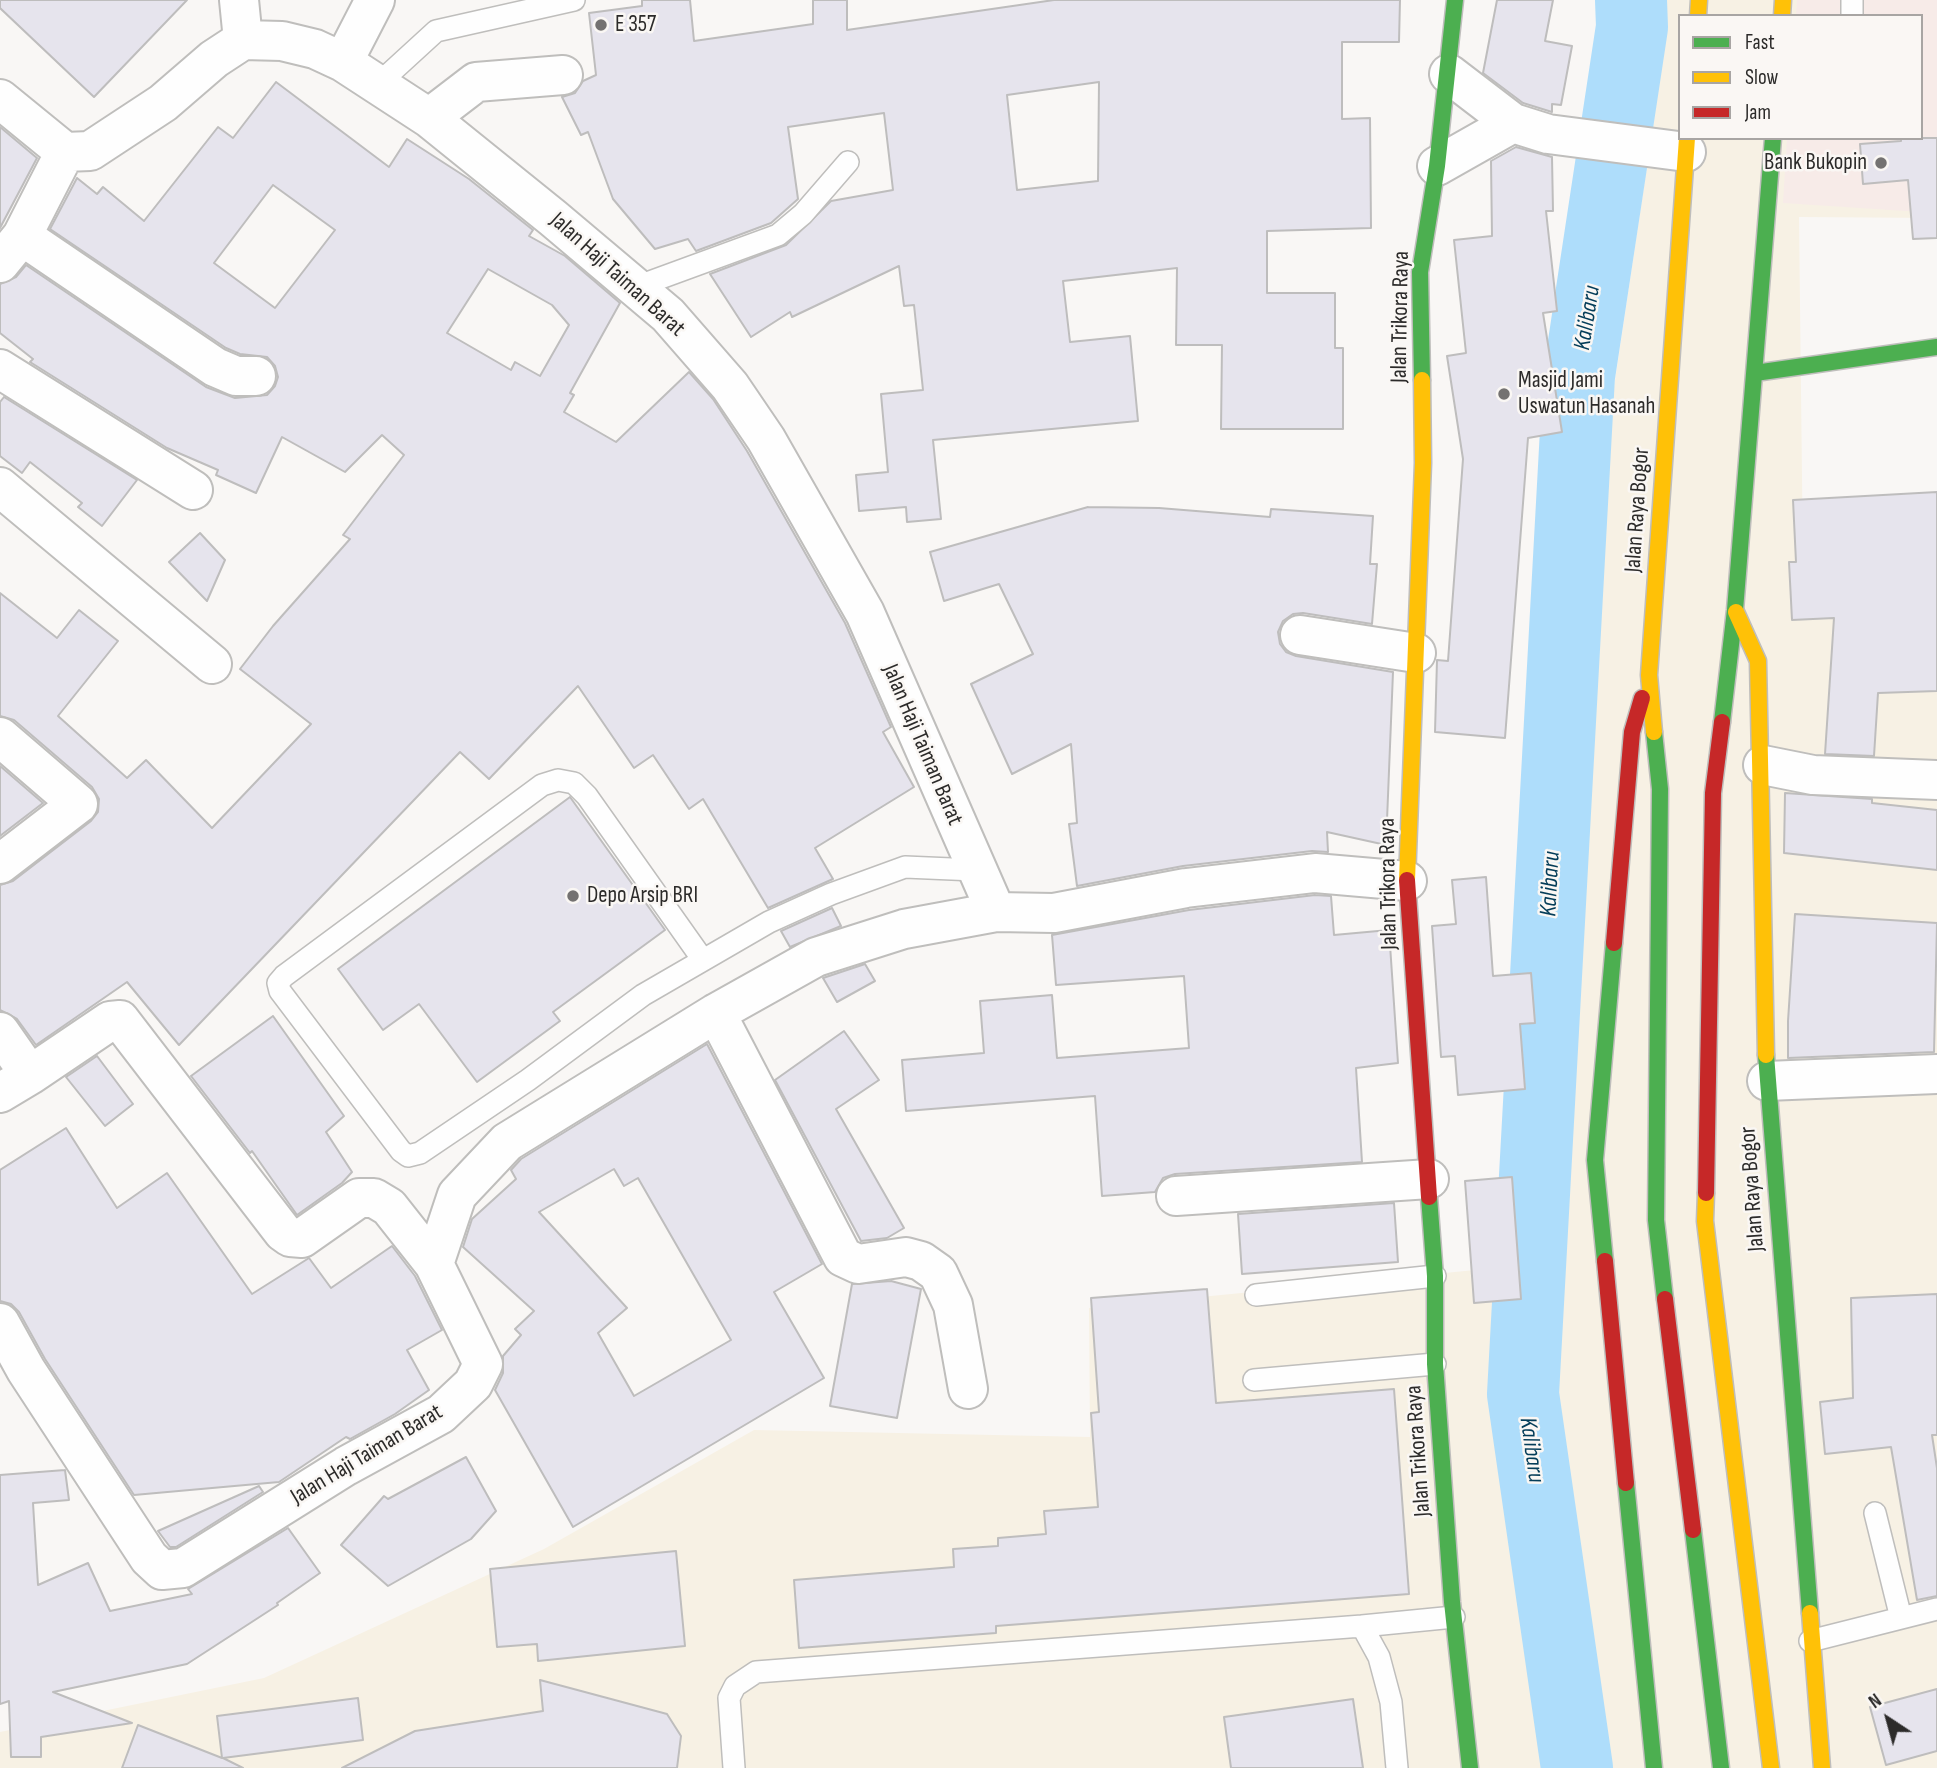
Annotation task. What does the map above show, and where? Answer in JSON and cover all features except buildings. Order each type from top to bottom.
[{"type":"main road","name":"Jalan Trikora Raya","points":[[1455,0],[1449,74],[1420,272],[1423,463],[1407,881],[1435,1276],[1435,1364],[1454,1617],[1470,1768]]},
{"type":"main road","name":"Jalan Raya Bogor","points":[[1771,1768],[1705,1222],[1713,793],[1735,610],[1773,140]]},
{"type":"main road","name":"Jalan Raya Bogor","points":[[1687,145],[1649,675],[1660,789],[1656,1220],[1721,1768]]},
{"type":"main road","points":[[1755,373],[1937,347]]},
{"type":"main road","name":"Jalan Raya Bogor","points":[[1735,610],[1758,661],[1763,765],[1767,1081],[1822,1768]]},
{"type":"main road","name":"Jalan Raya Bogor","points":[[1649,675],[1632,732],[1595,1160],[1654,1768]]},
{"type":"street","points":[[0,99],[65,152],[90,152],[163,103],[214,59],[243,40],[239,0]]},
{"type":"street","points":[[344,62],[375,0]]},
{"type":"street","name":"Jalan Haji Taiman Barat","points":[[243,40],[282,41],[314,49],[344,62],[429,118],[668,315],[730,386],[766,439],[865,613],[975,870],[996,912]]},
{"type":"street","points":[[1449,74],[1531,129],[1631,146],[1687,145]]},
{"type":"street","points":[[429,118],[476,82],[562,75]]},
{"type":"street","points":[[1437,166],[1531,129]]},
{"type":"street","points":[[65,152],[11,250],[215,367],[236,376],[256,376]]},
{"type":"street","points":[[0,369],[193,490]]},
{"type":"street","points":[[0,487],[212,664]]},
{"type":"street","points":[[1300,635],[1416,653]]},
{"type":"street","points":[[0,737],[79,804],[0,864]]},
{"type":"street","points":[[1763,765],[1813,775],[1937,780]]},
{"type":"street","points":[[434,1264],[457,1195],[507,1142],[716,1013],[816,957],[904,929],[996,912],[1054,912],[1186,888],[1315,873],[1407,881]]},
{"type":"street","points":[[716,1013],[843,1257],[858,1264],[906,1257],[921,1261],[938,1273],[953,1305],[968,1388]]},
{"type":"street","points":[[0,1032],[15,1084],[110,1021],[120,1020],[283,1232],[290,1237],[302,1238],[359,1198],[374,1198],[389,1207],[434,1264]]},
{"type":"street","points":[[1767,1081],[1937,1074]]},
{"type":"street","points":[[1176,1196],[1429,1179]]},
{"type":"street","name":"Jalan Haji Taiman Barat","points":[[0,1323],[26,1370],[149,1558],[162,1570],[183,1568],[346,1466],[441,1414],[473,1384],[483,1364],[434,1264]]},
{"type":"lane","points":[[377,85],[436,31],[574,0]]},
{"type":"lane","points":[[636,287],[778,235],[803,214],[848,162]]},
{"type":"lane","points":[[703,960],[587,796],[574,783],[558,780],[531,793],[278,983],[280,991],[401,1151],[408,1156],[420,1153],[528,1080],[643,995],[769,922],[831,894],[905,867],[975,870]]},
{"type":"lane","points":[[1256,1295],[1435,1276]]},
{"type":"lane","points":[[1254,1380],[1435,1364]]},
{"type":"lane","points":[[1875,1513],[1901,1618]]},
{"type":"lane","points":[[1810,1641],[1937,1609]]},
{"type":"lane","points":[[734,1768],[729,1698],[735,1686],[756,1672],[1454,1617]]},
{"type":"lane","points":[[1362,1626],[1379,1657],[1391,1702],[1396,1768]]},
{"type":"shaded area","points":[[1648,0],[1937,0],[1937,218],[1799,217],[1803,564],[1937,561],[1937,1768],[0,1768],[0,1732],[264,1678],[544,1549],[754,1430],[1090,1437],[1089,1308],[1536,1264],[1544,856],[1654,119]]},
{"type":"shaded area","points":[[1797,0],[1937,0],[1937,209],[1906,211],[1783,203],[1787,140],[1923,140],[1923,14],[1796,14]]},
{"type":"waterway","name":"Kalibaru","points":[[1577,1768],[1523,1394],[1579,376],[1632,27],[1631,0]]},
{"type":"traffic: fast","points":[[1422,380],[1420,272],[1437,166],[1455,0]]},
{"type":"traffic: fast","points":[[1722,722],[1735,610],[1773,140]]},
{"type":"traffic: fast","points":[[1755,373],[1937,347]]},
{"type":"traffic: fast","points":[[1654,732],[1660,789],[1656,1220],[1665,1299]]},
{"type":"traffic: fast","points":[[1605,1261],[1595,1160],[1614,943]]},
{"type":"traffic: fast","points":[[1766,1055],[1810,1613]]},
{"type":"traffic: fast","points":[[1429,1197],[1435,1276],[1435,1364],[1452,1602],[1470,1768]]},
{"type":"traffic: fast","points":[[1626,1483],[1654,1768]]},
{"type":"traffic: fast","points":[[1693,1530],[1721,1768]]},
{"type":"traffic: slow","points":[[1698,14],[1699,0]]},
{"type":"traffic: slow","points":[[1782,14],[1783,0]]},
{"type":"traffic: slow","points":[[1654,732],[1649,675],[1687,140]]},
{"type":"traffic: slow","points":[[1407,880],[1423,463],[1422,380]]},
{"type":"traffic: slow","points":[[1736,612],[1758,661],[1766,1055]]},
{"type":"traffic: slow","points":[[1706,1193],[1705,1221],[1771,1768]]},
{"type":"traffic: slow","points":[[1810,1613],[1822,1768]]},
{"type":"traffic: jam","points":[[1614,943],[1632,732],[1642,698]]},
{"type":"traffic: jam","points":[[1706,1193],[1713,793],[1722,722]]},
{"type":"traffic: jam","points":[[1407,880],[1429,1197]]},
{"type":"traffic: jam","points":[[1605,1261],[1626,1483]]},
{"type":"traffic: jam","points":[[1665,1299],[1693,1530]]},
{"type":"place","name":"E 357","points":[[601,25]]},
{"type":"place","name":"Bank Bukopin","points":[[1881,163]]},
{"type":"place","name":"Masjid Jami Uswatun Hasanah","points":[[1504,394]]},
{"type":"place","name":"Depo Arsip BRI","points":[[573,896]]}]
